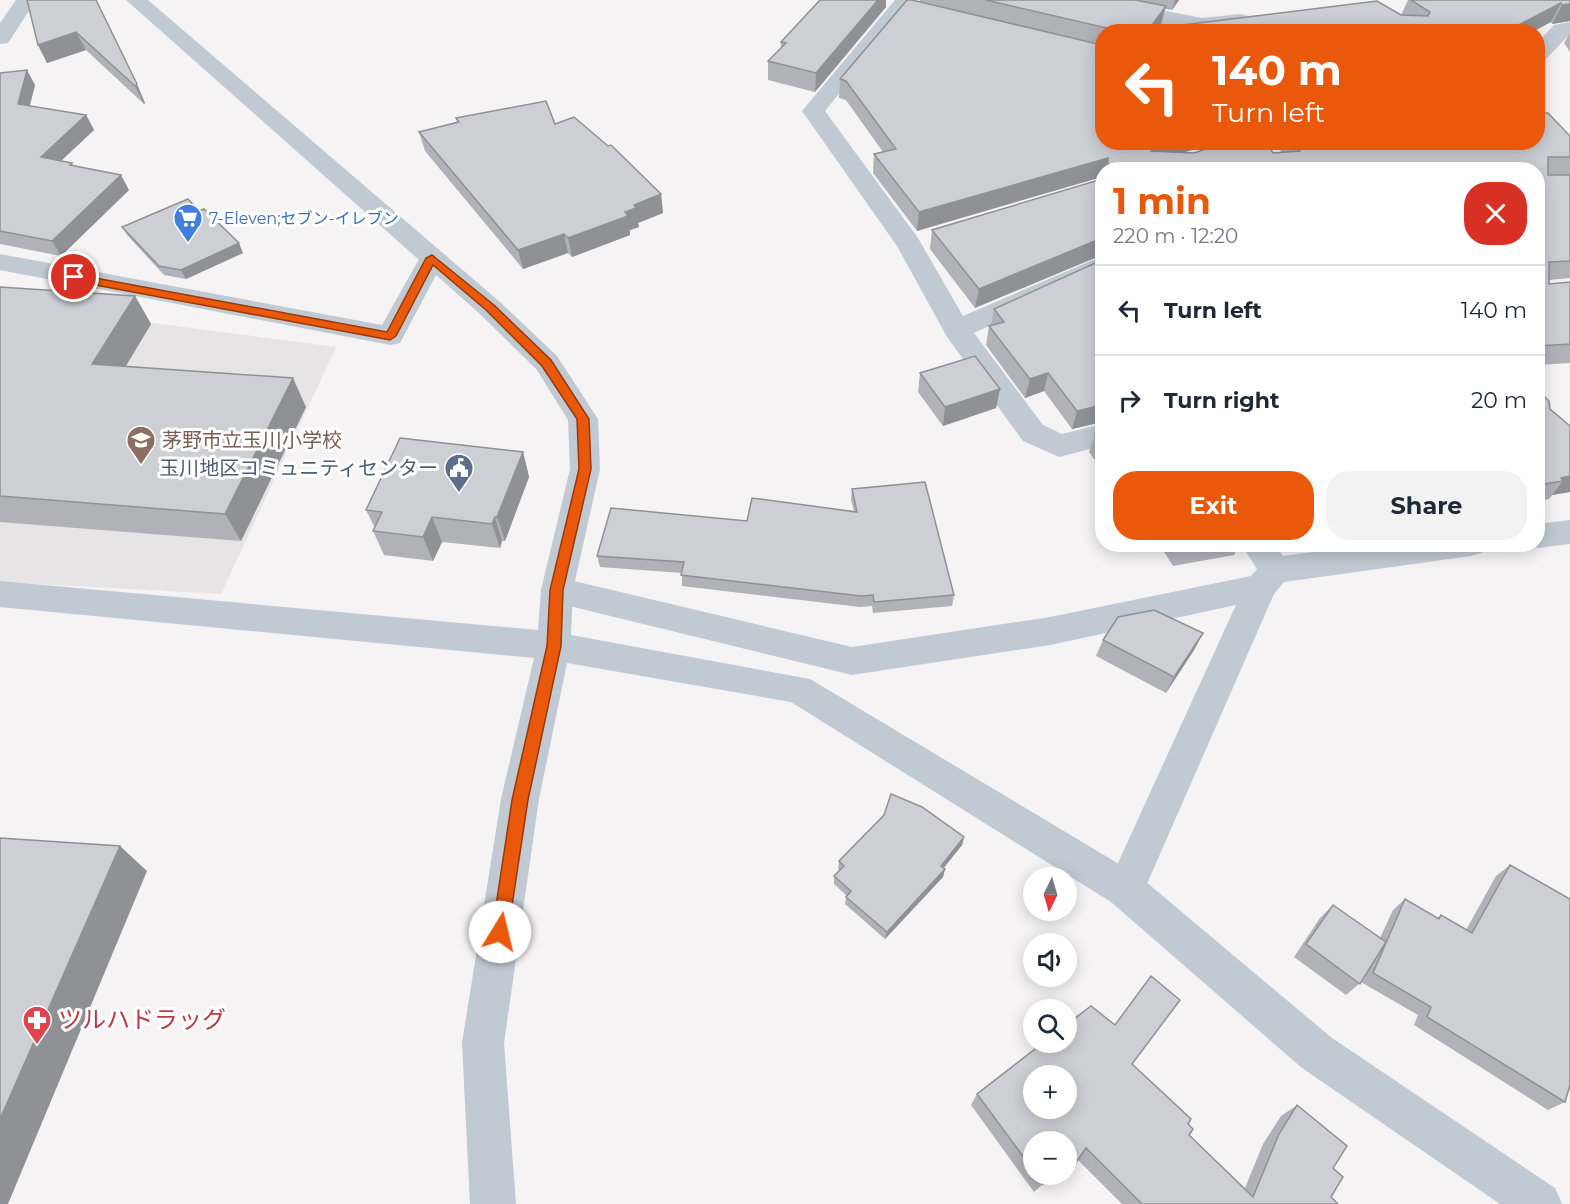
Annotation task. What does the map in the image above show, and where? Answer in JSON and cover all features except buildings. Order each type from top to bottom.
[{"type":"street","points":[[0,38],[26,0]]},
{"type":"street","points":[[136,0],[490,308],[547,363],[583,419],[585,469],[557,590],[554,646],[520,800],[483,1043],[493,1204]]},
{"type":"street","points":[[1078,0],[1183,24]]},
{"type":"street","points":[[909,7],[813,111],[920,240],[957,330],[1033,434],[1059,446],[1095,437]]},
{"type":"street","points":[[1221,24],[1259,17]]},
{"type":"street","points":[[1545,46],[1561,29],[1570,28]]},
{"type":"street","points":[[0,262],[390,336],[432,258]]},
{"type":"street","points":[[957,330],[1095,267]]},
{"type":"street","points":[[1545,535],[1570,532]]},
{"type":"street","points":[[557,590],[852,661],[1050,631],[1265,567],[1399,552]]},
{"type":"street","points":[[1125,889],[1265,567]]},
{"type":"street","points":[[0,594],[554,646],[798,689],[1125,889],[1317,1053],[1539,1204]]},
{"type":"shaded area","name":"茅野市立玉川小学校","points":[[0,303],[336,347],[221,594],[0,582]]},
{"type":"place","name":"7-Eleven;セブン-イレブン","points":[[188,244]]},
{"type":"place","name":"茅野市立玉川小学校","points":[[141,466]]},
{"type":"place","name":"玉川地区コミュニティセンター","points":[[459,494]]},
{"type":"place","name":"ツルハドラッグ","points":[[37,1046]]},
{"type":"route","points":[[74,277],[390,336],[432,258],[490,308],[547,363],[583,419],[585,469],[557,590],[554,646],[520,800],[500,932]]}]
